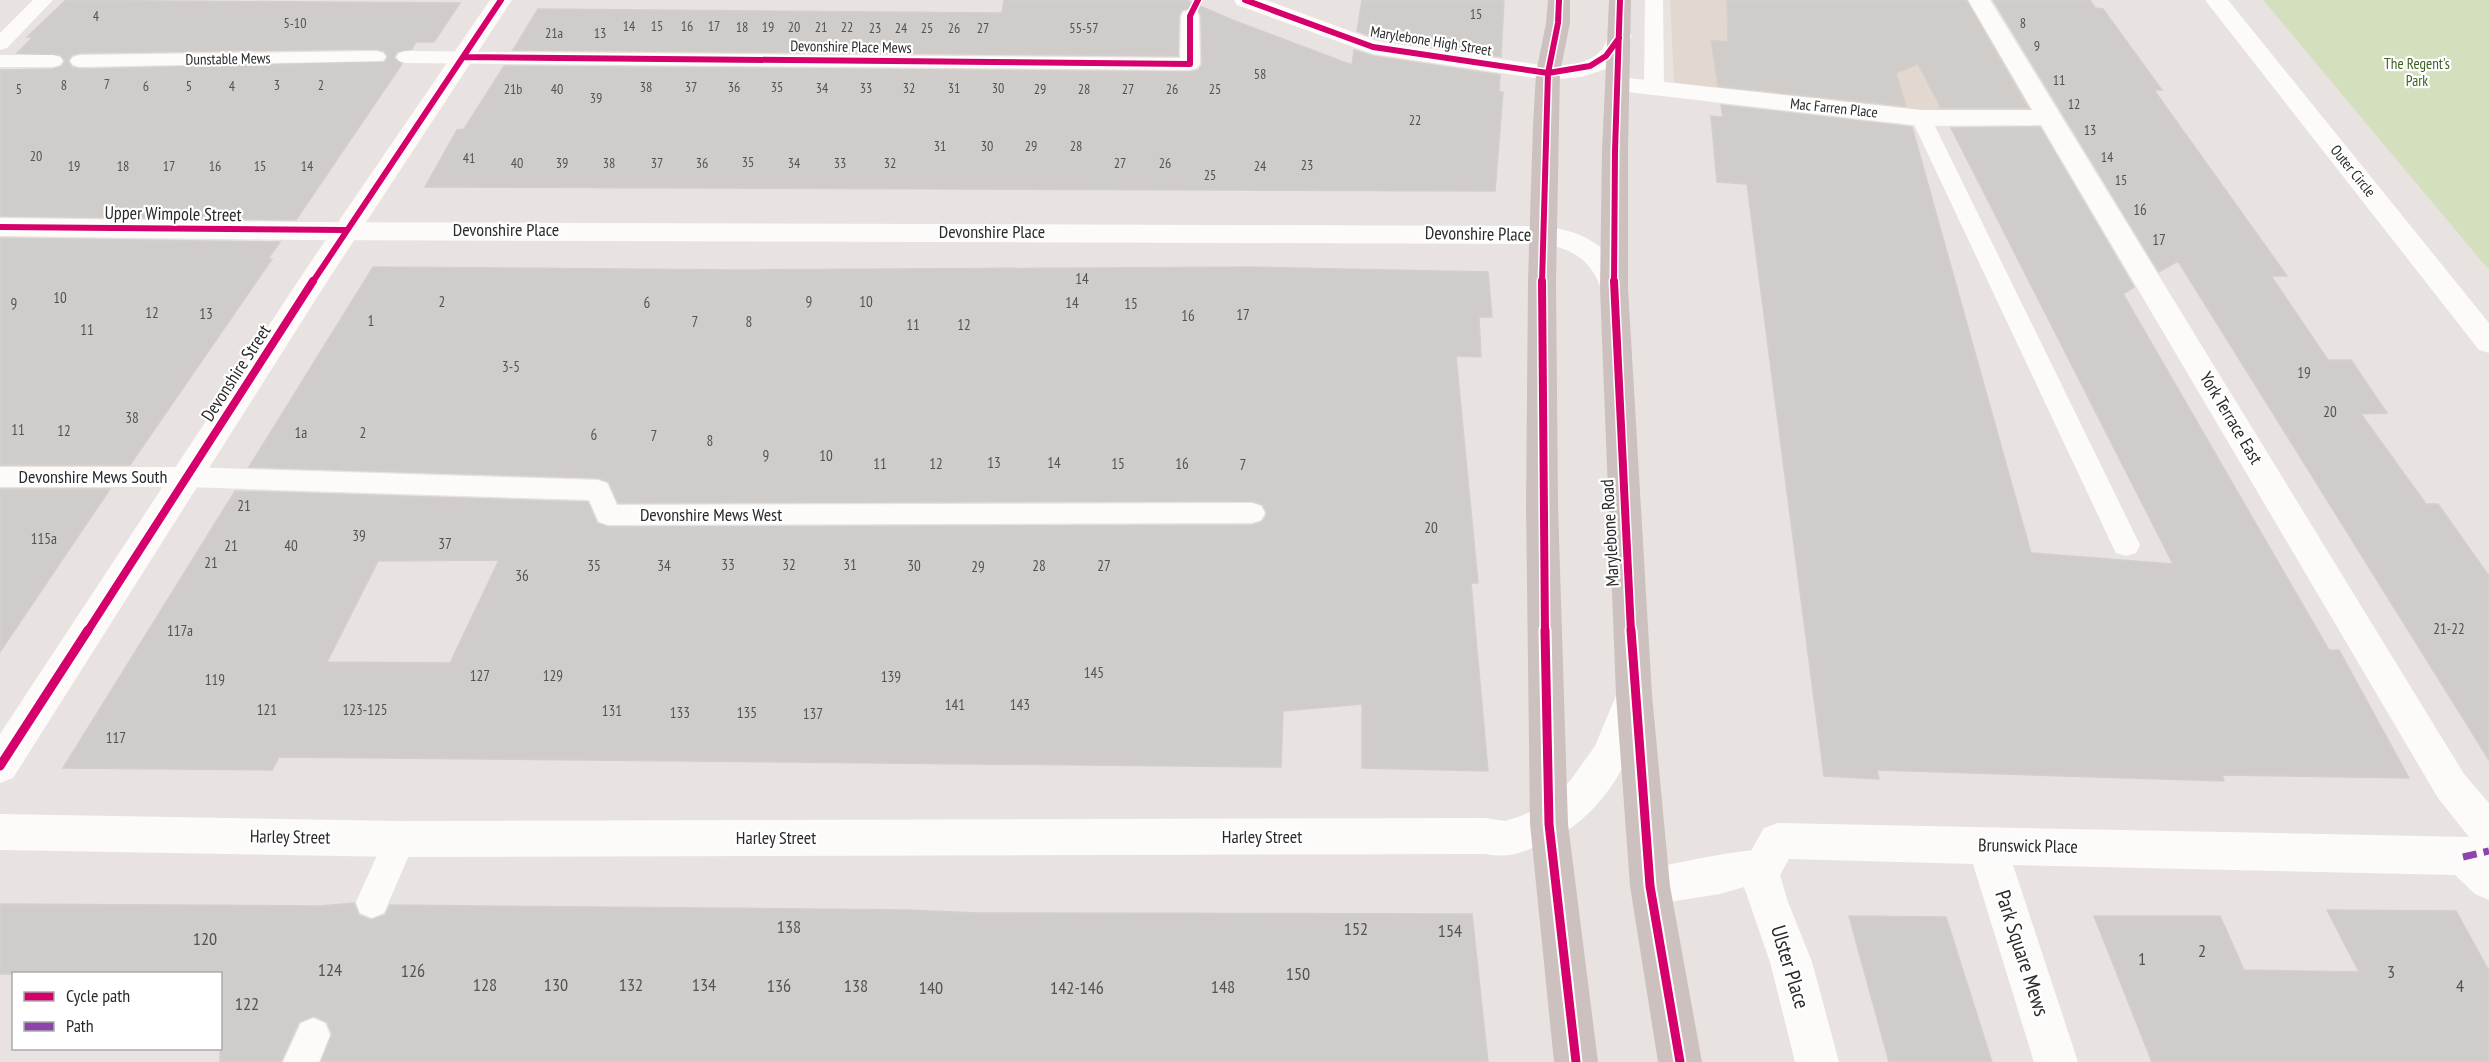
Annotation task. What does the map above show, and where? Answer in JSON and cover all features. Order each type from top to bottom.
[{"type":"highway","points":[[1559,0],[1558,23],[1548,73],[1543,235],[1542,506],[1550,824],[1576,1062]]},
{"type":"highway","name":"Marylebone Road","points":[[1620,0],[1615,151],[1614,288],[1634,695],[1650,886],[1680,1062]]},
{"type":"street","name":"Devonshire Street","points":[[0,765],[346,230],[501,0]]},
{"type":"street","name":"Marylebone High Street","points":[[1245,0],[1373,47],[1548,73],[1568,72],[1594,66],[1611,54],[1620,36]]},
{"type":"street","name":"York Terrace East","points":[[1979,0],[2451,786],[2482,855]]},
{"type":"street","name":"Outer Circle","points":[[2216,0],[2489,343]]},
{"type":"street","name":"Mac Farren Place","points":[[1619,84],[1921,118],[2050,117]]},
{"type":"street","name":"Upper Wimpole Street","points":[[0,227],[346,230]]},
{"type":"street","name":"Devonshire Place","points":[[346,230],[1543,235],[1558,236],[1587,248],[1600,259],[1609,272],[1614,288]]},
{"type":"street","points":[[1550,824],[1579,798],[1603,770],[1622,734],[1634,695]]},
{"type":"street","name":"Harley Street","points":[[0,832],[400,839],[1485,836],[1508,839],[1550,824]]},
{"type":"street","name":"Brunswick Place","points":[[1761,873],[1778,841],[2482,855]]},
{"type":"street","name":"Park Square Mews","points":[[1987,845],[2056,1062]]},
{"type":"street","points":[[1650,886],[1720,875],[1746,868],[1761,873]]},
{"type":"street","name":"Ulster Place","points":[[1761,873],[1768,902],[1791,962],[1817,1062]]},
{"type":"lane","points":[[0,44],[44,0]]},
{"type":"lane","points":[[1654,0],[1654,88]]},
{"type":"lane","name":"Devonshire Place Mews","points":[[464,57],[1190,64],[1194,6]]},
{"type":"lane","name":"Dunstable Mews","points":[[80,61],[376,57]]},
{"type":"lane","points":[[406,57],[464,57]]},
{"type":"lane","points":[[0,61],[53,61]]},
{"type":"lane","points":[[1921,118],[2126,545]]},
{"type":"lane","name":"Devonshire Mews South","points":[[0,477],[186,477]]},
{"type":"lane","name":"Devonshire Mews West","points":[[186,477],[598,490],[608,515],[1252,513]]},
{"type":"lane","points":[[372,902],[400,839]]},
{"type":"shaded area","points":[[1670,0],[1972,0],[2035,110],[2028,114],[1925,113],[1701,89],[1674,82]]},
{"type":"green space","name":"The Regent's Park","points":[[2263,0],[2489,0],[2489,270]]},
{"type":"building","points":[[66,0],[460,3],[434,42],[416,42],[412,49],[397,52],[394,58],[402,64],[296,220],[0,216],[0,70],[53,69],[62,66],[65,61],[61,55],[17,53],[33,37],[27,37]],"holes":[[[376,49],[384,51],[388,56],[385,62],[80,69],[72,67],[68,61],[72,55],[80,53]]]},
{"type":"building","points":[[1004,0],[1186,0],[1352,65],[1354,50],[1373,56],[1500,75],[1499,92],[1503,92],[1495,191],[425,187],[457,130],[464,129],[504,66],[1190,72],[1198,70],[1202,65],[1201,16],[1198,10],[1191,8],[1182,10],[1179,15],[1178,56],[513,50],[538,9],[1002,13]]},
{"type":"building","points":[[1362,0],[1504,0],[1501,57],[1378,39],[1357,31]]},
{"type":"building","points":[[1727,0],[1966,0],[2028,108],[1941,108],[1918,64],[1896,73],[1906,106],[1718,86],[1711,40],[1728,42]]},
{"type":"building","points":[[1993,0],[2090,0],[2095,8],[2103,9],[2162,90],[2154,90],[2287,276],[2271,276],[2328,360],[2351,360],[2387,413],[2361,414],[2426,504],[2438,504],[2489,576],[2489,760],[2178,261],[2159,272]]},
{"type":"building","points":[[1721,105],[1912,127],[2031,553],[2173,564],[1951,128],[2040,127],[2134,287],[2123,294],[2329,650],[2339,650],[2409,778],[2222,775],[2224,781],[1877,770],[1879,779],[1824,776],[1747,184],[1717,182],[1711,116],[1723,117]]},
{"type":"building","points":[[0,238],[280,242],[268,259],[272,259],[130,465],[0,465]]},
{"type":"building","points":[[373,267],[740,270],[1252,267],[1488,272],[1492,317],[1479,317],[1481,357],[1456,356],[1478,583],[1471,583],[1488,771],[1362,768],[1362,704],[1283,711],[1281,767],[279,757],[272,770],[63,768],[235,491],[588,502],[597,523],[608,527],[1252,525],[1262,522],[1267,514],[1263,505],[1252,501],[618,503],[609,482],[598,478],[249,467]],"holes":[[[499,560],[450,663],[327,662],[378,561]]]},
{"type":"building","points":[[0,489],[110,489],[0,652]]},
{"type":"building","points":[[354,903],[359,915],[371,920],[385,915],[390,905],[907,910],[978,913],[1472,914],[1488,1062],[321,1062],[332,1034],[327,1022],[314,1016],[299,1022],[281,1062],[220,1062],[222,972],[12,972],[12,974],[0,974],[0,904],[320,906]]},
{"type":"building","points":[[2327,910],[2456,911],[2489,971],[2489,1062],[2152,1062],[2094,916],[2220,916],[2244,970],[2359,972]]},
{"type":"building","points":[[1849,916],[1946,917],[1992,1062],[1889,1062]]},
{"type":"marked path","points":[[2463,857],[2489,851]]},
{"type":"cycle path","points":[[0,766],[318,273],[501,0]]},
{"type":"cycle path","points":[[464,57],[1190,64],[1190,16],[1198,0]]},
{"type":"cycle path","points":[[1245,0],[1373,47],[1548,73],[1590,66],[1606,56],[1619,38]]},
{"type":"cycle path","points":[[1559,0],[1558,23],[1548,73],[1546,125],[1542,281],[1542,506],[1549,824],[1576,1062]]},
{"type":"cycle path","points":[[1620,0],[1615,151],[1614,288],[1634,695],[1650,886],[1680,1062]]},
{"type":"cycle path","points":[[0,227],[346,230]]}]
